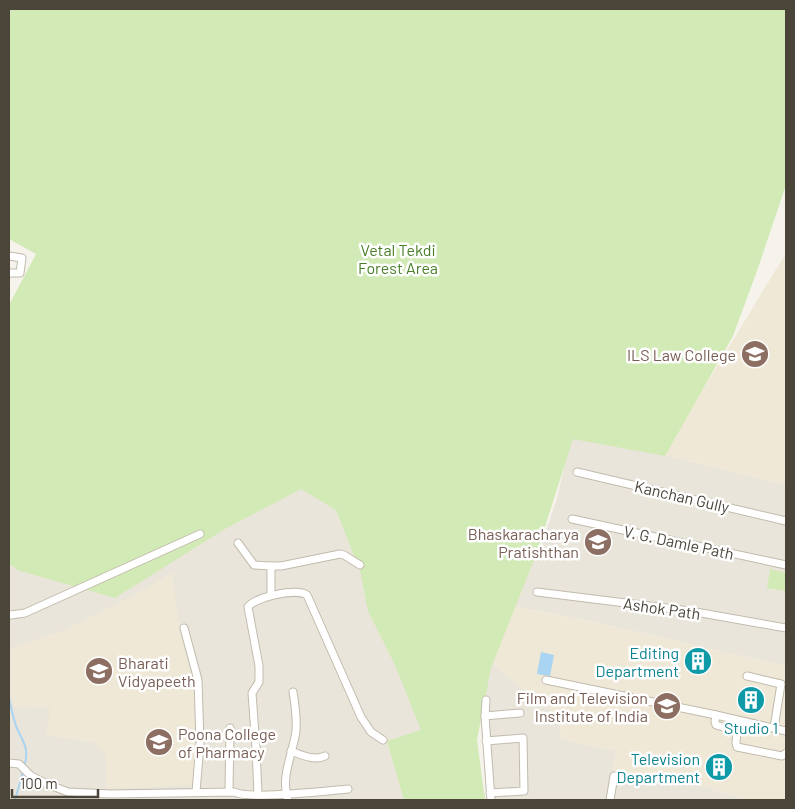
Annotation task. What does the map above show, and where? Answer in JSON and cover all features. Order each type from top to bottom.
[{"type":"street","points":[[9,256],[22,258],[20,273],[9,273]]},
{"type":"street","name":"Kanchan Gully","points":[[577,472],[786,521]]},
{"type":"street","name":"V. G. Damle Path","points":[[572,519],[786,566]]},
{"type":"street","points":[[9,614],[26,613],[200,534]]},
{"type":"street","points":[[238,543],[254,566],[281,566],[340,554],[360,565]]},
{"type":"street","points":[[271,566],[271,596]]},
{"type":"street","points":[[258,795],[252,693],[259,682],[259,666],[248,607],[251,603],[271,596],[301,592],[307,595],[361,717],[371,732],[383,740]]},
{"type":"street","name":"Ashok Path","points":[[537,592],[690,611],[786,628]]},
{"type":"street","points":[[184,628],[198,680],[200,744],[196,792]]},
{"type":"street","points":[[747,676],[781,684],[774,728]]},
{"type":"street","points":[[546,680],[716,714],[786,731]]},
{"type":"street","points":[[287,797],[287,772],[296,730],[293,692]]},
{"type":"street","points":[[486,700],[486,741],[490,797],[524,791],[523,738],[486,741]]},
{"type":"street","points":[[485,716],[520,713]]},
{"type":"street","points":[[716,714],[716,725],[737,731],[737,746],[782,756],[786,753]]},
{"type":"street","points":[[230,728],[230,792]]},
{"type":"street","points":[[291,751],[310,757],[321,758],[325,756]]},
{"type":"street","points":[[9,763],[19,764],[31,776],[68,792],[110,797],[161,797],[196,792],[234,792],[240,797],[258,795],[287,797],[348,790]]},
{"type":"street","points":[[610,800],[614,776]]},
{"type":"shaded area","name":"ILS Law College","points":[[786,253],[786,485],[663,455]]},
{"type":"shaded area","points":[[289,434],[466,719],[486,800],[9,800],[9,499]]},
{"type":"shaded area","points":[[571,438],[663,455],[786,485],[786,666],[590,621],[512,606],[542,543],[557,498]]},
{"type":"shaded area","name":"Bharati Vidyapeeth","points":[[172,573],[180,633],[196,691],[198,785],[106,789],[106,757],[95,743],[46,735],[50,708],[14,707],[9,687],[9,649],[67,629],[134,595]]},
{"type":"shaded area","name":"Film and Television Institute of India","points":[[512,606],[590,621],[786,666],[786,800],[745,800],[691,782],[613,770],[616,751],[559,739],[562,718],[492,664]]},
{"type":"shaded area","points":[[492,664],[562,718],[559,739],[616,751],[613,770],[691,782],[745,800],[489,800],[484,765],[482,718],[485,691]]},
{"type":"green space","name":"Vetal Tekdi Forest Area","points":[[9,9],[786,9],[786,185],[733,336],[665,456],[573,439],[536,555],[491,668],[477,740],[485,800],[404,800],[387,741],[421,730],[395,665],[368,611],[360,571],[336,510],[301,489],[225,529],[115,598],[17,570],[9,563],[9,305],[36,254],[9,239]]},
{"type":"green space","points":[[770,569],[786,573],[786,591],[767,588]]},
{"type":"water","points":[[541,652],[554,655],[550,676],[537,674]]},
{"type":"waterway","points":[[9,698],[16,726],[26,750],[24,767]]},
{"type":"waterway","points":[[15,800],[23,772]]},
{"type":"place","name":"ILS Law College","points":[[755,354]]},
{"type":"place","name":"Bhaskaracharya Pratishthan","points":[[598,542]]},
{"type":"place","name":"Editing Department","points":[[698,661]]},
{"type":"place","name":"Bharati Vidyapeeth","points":[[99,671]]},
{"type":"place","name":"Studio 1","points":[[751,700]]},
{"type":"place","name":"Film and Television Institute of India","points":[[667,706]]},
{"type":"place","name":"Poona College of Pharmacy","points":[[159,742]]},
{"type":"place","name":"Television Department","points":[[719,767]]}]
